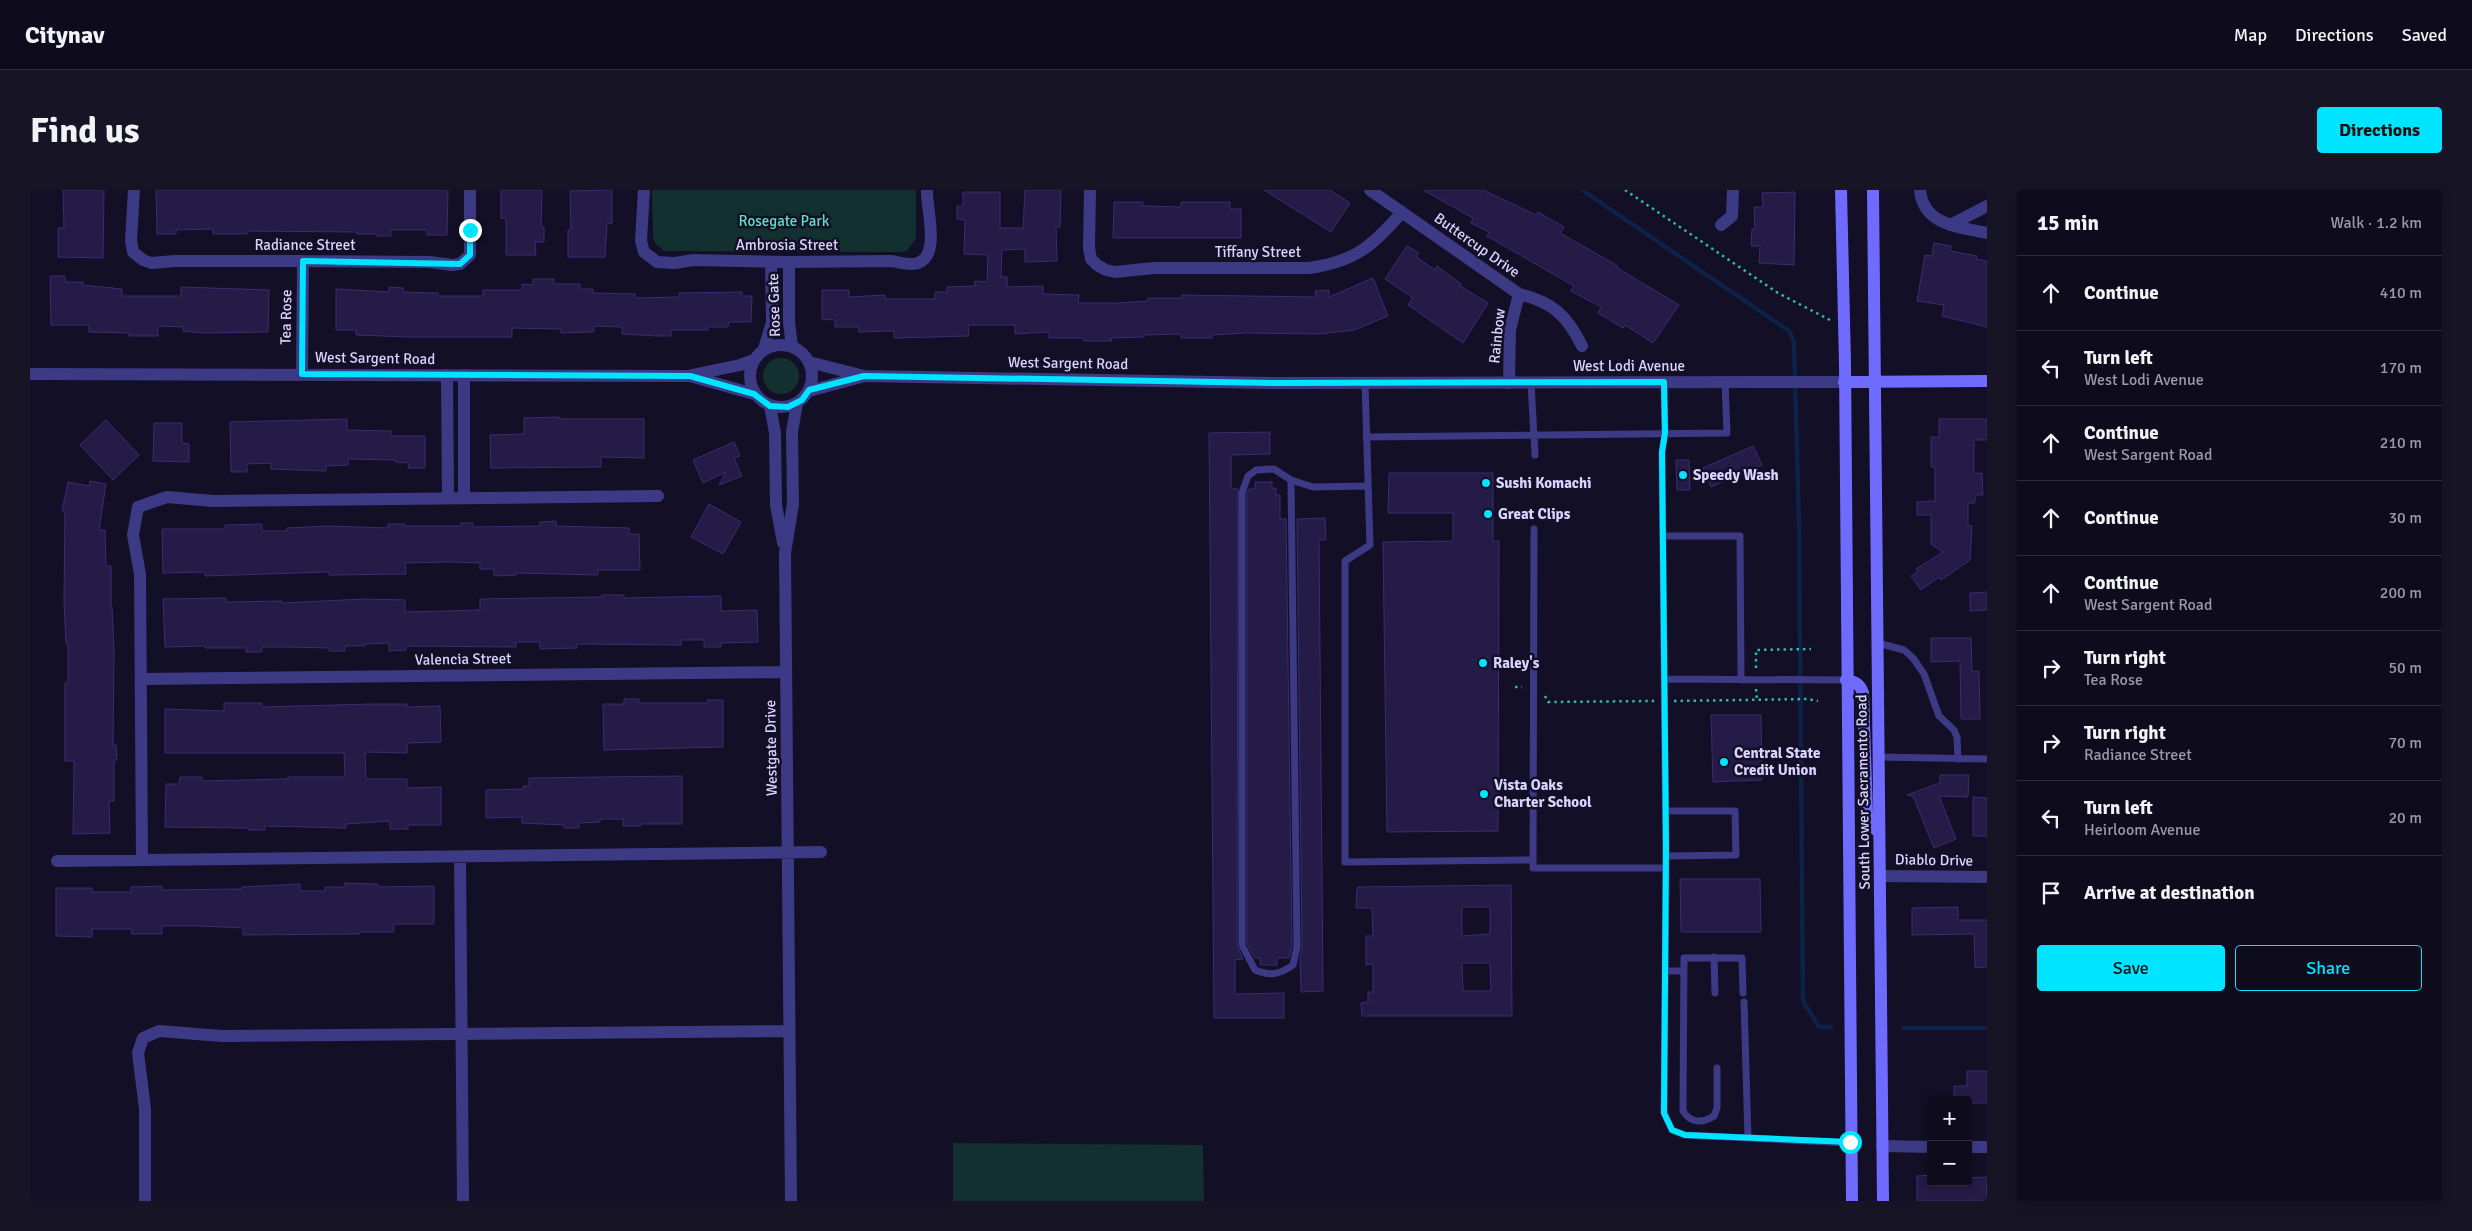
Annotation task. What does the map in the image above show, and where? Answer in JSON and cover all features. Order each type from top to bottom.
[{"type":"main road","name":"South Lower Sacramento Road","points":[[1841,190],[1844,327],[1852,1201]]},
{"type":"main road","name":"South Lower Sacramento Road","points":[[1873,190],[1883,1201]]},
{"type":"main road","name":"West Lodi Avenue","points":[[1844,382],[1987,381]]},
{"type":"main road","points":[[1846,680],[1855,682],[1861,687],[1863,693],[1867,813],[1871,824],[1879,833]]},
{"type":"street","name":"Radiance Street","points":[[134,190],[131,240],[134,252],[142,260],[162,263],[174,261],[303,261],[430,262],[452,265],[460,264],[470,255],[470,190]]},
{"type":"street","name":"Ambrosia Street","points":[[644,190],[640,241],[644,252],[657,262],[693,260],[771,262],[891,261],[916,264],[924,260],[929,251],[931,239],[928,190]]},
{"type":"street","name":"Tiffany Street","points":[[1090,190],[1089,248],[1091,259],[1096,265],[1116,272],[1154,268],[1308,268],[1323,266],[1340,262],[1371,244],[1402,212]]},
{"type":"street","name":"Buttercup Drive","points":[[1370,190],[1519,294],[1540,299],[1563,315],[1574,329],[1582,346]]},
{"type":"street","points":[[1720,225],[1732,216],[1733,190]]},
{"type":"street","points":[[1920,190],[1924,207],[1934,218],[1950,225],[1987,233]]},
{"type":"street","points":[[1950,225],[1987,206]]},
{"type":"street","name":"Tea Rose","points":[[302,374],[303,261]]},
{"type":"street","name":"Rose Gate","points":[[764,349],[772,322],[771,262]]},
{"type":"street","name":"Rose Gate","points":[[790,262],[789,322],[792,347]]},
{"type":"street","name":"Rainbow","points":[[1509,383],[1510,330],[1519,294]]},
{"type":"street","points":[[774,345],[792,347],[802,353],[809,362],[812,381],[809,390],[796,404],[788,407],[770,406],[754,394],[749,377],[754,360],[764,349],[774,345]]},
{"type":"street","name":"West Sargent Road","points":[[30,374],[690,376],[754,360]]},
{"type":"street","name":"West Sargent Road","points":[[809,362],[864,376],[1272,383]]},
{"type":"street","points":[[447,375],[448,498]]},
{"type":"street","points":[[464,375],[464,498]]},
{"type":"street","name":"West Sargent Road","points":[[690,376],[754,394]]},
{"type":"street","name":"West Sargent Road","points":[[809,390],[864,376]]},
{"type":"street","name":"West Lodi Avenue","points":[[1272,383],[1844,382]]},
{"type":"street","name":"Westgate Drive","points":[[791,1201],[785,553],[793,504],[792,432],[796,404]]},
{"type":"street","name":"Westgate Drive","points":[[770,406],[775,433],[776,505],[785,553]]},
{"type":"street","points":[[142,860],[140,574],[133,535],[138,507],[167,497],[213,501],[658,496]]},
{"type":"street","name":"Valencia Street","points":[[141,679],[786,672]]},
{"type":"street","points":[[57,861],[821,852]]},
{"type":"street","points":[[460,857],[463,1201]]},
{"type":"street","name":"Diablo Drive","points":[[1880,876],[1987,877]]},
{"type":"street","points":[[145,1201],[144,1109],[138,1053],[143,1038],[159,1031],[222,1036],[790,1031]]},
{"type":"street","points":[[1882,1146],[1927,1147]]},
{"type":"street","points":[[1972,1147],[1987,1147]]},
{"type":"lane","points":[[1664,382],[1665,433],[1662,452],[1666,679],[1664,1113],[1672,1130],[1685,1135],[1850,1142]]},
{"type":"lane","points":[[1366,438],[1728,433],[1725,382]]},
{"type":"lane","points":[[1365,383],[1370,544],[1345,561],[1345,862],[1533,860]]},
{"type":"lane","points":[[1531,383],[1535,455]]},
{"type":"lane","points":[[1291,480],[1297,947],[1293,965],[1282,973],[1268,975],[1254,970],[1242,944],[1242,493],[1248,476],[1256,470],[1274,469],[1291,480],[1313,487],[1368,486]]},
{"type":"lane","points":[[1534,529],[1533,868],[1666,868]]},
{"type":"lane","points":[[1663,536],[1740,536],[1741,680]]},
{"type":"lane","points":[[1878,643],[1904,650],[1913,658],[1924,674],[1939,716],[1954,730],[1957,737],[1958,758]]},
{"type":"lane","points":[[1666,679],[1846,680]]},
{"type":"lane","points":[[1878,757],[1987,759]]},
{"type":"lane","points":[[1666,812],[1735,811],[1736,846],[1736,855],[1666,856]]},
{"type":"lane","points":[[1714,957],[1715,993]]},
{"type":"lane","points":[[1717,1068],[1717,1108],[1714,1116],[1706,1121],[1694,1121],[1687,1117],[1684,1111],[1684,958],[1742,958],[1743,993]]},
{"type":"lane","points":[[1664,971],[1684,970]]},
{"type":"lane","points":[[1744,1002],[1748,1138]]},
{"type":"path","points":[[1625,190],[1778,293],[1844,327]]},
{"type":"path","points":[[1757,700],[1756,650],[1809,649]]},
{"type":"path","points":[[1515,687],[1538,686],[1548,702],[1793,699],[1818,701]]},
{"type":"green space","name":"Rosegate Park","points":[[652,190],[916,190],[916,238],[907,251],[898,252],[664,251],[655,243],[653,237]]},
{"type":"green space","points":[[781,358],[788,359],[794,363],[798,369],[798,383],[794,389],[788,393],[781,394],[774,393],[768,389],[764,383],[763,376],[764,369],[768,363],[774,359]]},
{"type":"green space","points":[[953,1143],[1203,1145],[1204,1201],[953,1201]]},
{"type":"building","points":[[63,190],[104,190],[103,258],[58,257],[58,228],[64,228]]},
{"type":"building","points":[[156,190],[448,190],[447,235],[427,235],[427,230],[391,230],[391,236],[357,234],[356,232],[247,231],[247,234],[213,234],[213,229],[176,230],[176,234],[157,234]]},
{"type":"building","points":[[501,190],[542,190],[541,227],[544,227],[544,242],[535,242],[536,255],[506,255],[506,219],[501,218]]},
{"type":"building","points":[[612,190],[612,223],[607,224],[605,257],[568,257],[568,230],[571,230],[570,191]]},
{"type":"building","points":[[1025,190],[1061,190],[1060,227],[1056,227],[1057,261],[1025,262],[1025,249],[1002,250],[1001,277],[1007,277],[1007,287],[1043,286],[1043,294],[1079,295],[1078,303],[1117,303],[1148,301],[1148,298],[1182,298],[1182,295],[1316,297],[1315,291],[1329,290],[1329,297],[1373,278],[1388,316],[1354,330],[1319,334],[1245,333],[1212,335],[1212,338],[1181,338],[1181,334],[1144,335],[1144,337],[1111,338],[1112,341],[1084,341],[1083,338],[1049,338],[1049,332],[1015,334],[1015,325],[968,325],[969,336],[894,338],[894,331],[859,332],[859,327],[835,327],[835,320],[822,319],[822,290],[849,290],[849,297],[885,295],[885,299],[935,299],[935,292],[947,292],[947,287],[975,286],[975,281],[987,282],[988,255],[964,254],[965,220],[957,219],[957,206],[963,206],[963,192],[1000,192],[1000,228],[1023,228]]},
{"type":"building","points":[[1264,190],[1330,190],[1350,203],[1331,232]]},
{"type":"building","points":[[1423,190],[1483,190],[1536,215],[1538,212],[1564,227],[1560,233],[1618,266],[1617,268],[1679,305],[1653,343],[1625,325],[1623,328],[1598,313],[1601,307],[1571,291],[1574,286],[1487,236],[1489,232],[1471,223],[1473,218]]},
{"type":"building","points":[[1795,192],[1794,265],[1759,263],[1760,246],[1751,246],[1752,229],[1755,229],[1754,207],[1763,207],[1762,193]]},
{"type":"building","points":[[1114,202],[1143,202],[1143,206],[1181,207],[1181,202],[1230,202],[1230,209],[1241,209],[1241,238],[1113,238]]},
{"type":"building","points":[[1934,243],[1951,246],[1950,251],[1977,256],[1976,259],[1987,261],[1987,327],[1942,316],[1944,305],[1917,301],[1925,255],[1932,256]]},
{"type":"building","points":[[1407,246],[1419,253],[1416,257],[1435,270],[1437,266],[1461,284],[1460,286],[1488,303],[1463,343],[1408,305],[1413,298],[1385,279]]},
{"type":"building","points":[[50,276],[65,276],[65,282],[83,282],[83,285],[122,289],[122,296],[181,296],[181,287],[269,290],[268,332],[202,333],[183,331],[183,327],[158,326],[158,336],[129,336],[129,333],[89,332],[89,325],[51,325]]},
{"type":"building","points":[[533,279],[554,279],[554,284],[580,284],[580,289],[593,289],[593,293],[635,294],[635,298],[679,297],[679,293],[742,292],[742,296],[752,296],[751,322],[729,322],[728,327],[708,327],[708,330],[671,330],[671,336],[622,334],[622,327],[594,326],[594,332],[561,333],[561,329],[512,328],[512,337],[356,335],[356,330],[336,330],[336,289],[389,292],[389,287],[403,288],[403,292],[438,293],[438,296],[483,296],[483,290],[522,290],[522,284],[533,285]]},
{"type":"building","points":[[559,417],[560,419],[644,419],[644,458],[601,457],[601,467],[491,468],[490,435],[524,434],[524,418]]},
{"type":"building","points":[[347,419],[347,430],[391,431],[391,436],[425,436],[425,468],[408,468],[409,463],[395,462],[395,460],[348,459],[348,465],[326,466],[326,471],[271,469],[271,463],[247,464],[247,472],[231,472],[230,422]]},
{"type":"building","points":[[1939,419],[1987,419],[1987,440],[1974,440],[1974,474],[1982,473],[1983,495],[1975,495],[1975,503],[1968,503],[1968,526],[1972,526],[1970,560],[1941,580],[1939,577],[1921,590],[1911,576],[1918,571],[1916,569],[1943,552],[1931,544],[1931,515],[1917,515],[1917,502],[1935,501],[1935,467],[1931,467],[1931,437],[1939,437]]},
{"type":"building","points":[[106,420],[139,455],[113,480],[80,445]]},
{"type":"building","points":[[154,423],[182,423],[182,443],[189,444],[189,462],[153,461]]},
{"type":"building","points":[[1270,432],[1270,454],[1231,455],[1231,489],[1238,489],[1237,945],[1243,959],[1235,960],[1235,994],[1284,993],[1284,1018],[1214,1018],[1209,433]]},
{"type":"building","points":[[734,442],[740,456],[734,458],[742,476],[719,485],[726,472],[703,483],[693,460]]},
{"type":"building","points":[[1753,446],[1762,465],[1711,487],[1703,468]]},
{"type":"building","name":"Speedy Wash","points":[[1676,460],[1689,460],[1690,490],[1677,490]]},
{"type":"building","points":[[1389,473],[1493,473],[1493,541],[1499,541],[1498,831],[1387,832],[1383,542],[1453,541],[1453,513],[1388,513]]},
{"type":"building","points":[[90,481],[106,484],[99,530],[105,530],[106,566],[111,566],[114,649],[113,745],[116,745],[117,760],[114,760],[114,801],[109,801],[110,833],[73,834],[74,761],[65,761],[65,683],[68,683],[68,644],[66,644],[64,602],[65,511],[62,511],[68,482],[89,486]]},
{"type":"building","points":[[1255,482],[1272,482],[1272,488],[1276,488],[1276,495],[1280,495],[1280,519],[1286,519],[1292,946],[1289,958],[1277,958],[1277,965],[1260,965],[1260,958],[1255,958],[1247,944],[1247,494],[1249,489],[1255,489]]},
{"type":"building","points":[[709,504],[741,522],[723,554],[691,537]]},
{"type":"building","points":[[1325,518],[1326,540],[1319,540],[1323,991],[1301,992],[1297,519]]},
{"type":"building","points":[[556,521],[556,526],[629,528],[629,534],[639,534],[640,570],[598,570],[598,575],[515,573],[516,575],[494,576],[494,569],[480,569],[480,563],[449,562],[405,563],[406,574],[329,575],[329,572],[205,576],[205,572],[163,573],[162,529],[225,529],[225,525],[262,524],[262,531],[287,531],[287,528],[328,526],[388,528],[388,524],[405,524],[405,526],[461,526],[461,523],[473,523],[473,527],[540,526],[540,522]]},
{"type":"building","points":[[1987,592],[1987,610],[1970,611],[1970,593]]},
{"type":"building","points":[[602,595],[624,595],[624,598],[721,596],[721,611],[757,610],[758,642],[721,643],[721,647],[704,647],[704,640],[681,640],[681,645],[577,644],[577,648],[540,649],[540,642],[516,642],[516,647],[406,646],[406,650],[389,651],[389,643],[345,646],[345,651],[329,651],[329,648],[262,647],[262,652],[246,652],[246,648],[165,647],[163,599],[226,598],[226,602],[282,601],[282,603],[364,599],[405,600],[405,612],[480,610],[480,599],[602,597]]},
{"type":"building","points":[[1931,638],[1971,638],[1972,671],[1979,671],[1980,719],[1961,719],[1960,661],[1931,662]]},
{"type":"building","points":[[624,699],[639,699],[639,703],[707,703],[707,700],[723,700],[723,747],[604,750],[603,704],[624,704]]},
{"type":"building","points":[[224,703],[262,703],[262,707],[371,704],[407,704],[407,707],[440,706],[441,742],[407,743],[407,753],[366,752],[365,755],[366,779],[407,779],[407,788],[441,787],[441,825],[408,825],[408,829],[390,829],[390,821],[346,824],[346,828],[264,826],[265,830],[248,830],[248,828],[165,827],[166,784],[179,784],[180,777],[202,777],[202,781],[288,779],[288,777],[345,777],[344,753],[165,753],[165,709],[224,711]]},
{"type":"building","points":[[1711,715],[1761,715],[1762,780],[1713,782]]},
{"type":"building","points":[[1940,775],[1969,775],[1968,797],[1939,796],[1956,839],[1934,848],[1913,796],[1907,795],[1940,783]]},
{"type":"building","points":[[682,776],[682,824],[623,826],[623,819],[600,819],[600,822],[579,823],[579,828],[564,828],[564,825],[522,823],[522,817],[486,818],[486,790],[523,789],[523,786],[529,786],[529,778]]},
{"type":"building","points":[[1973,797],[1987,798],[1987,836],[1973,836]]},
{"type":"building","points":[[1680,879],[1760,879],[1761,932],[1681,932]]},
{"type":"building","points":[[345,883],[378,884],[378,887],[434,886],[434,924],[394,924],[394,932],[360,932],[360,934],[243,935],[243,928],[162,926],[162,934],[132,934],[131,929],[92,929],[92,937],[56,936],[56,888],[92,888],[92,892],[131,892],[131,887],[162,886],[162,890],[242,889],[242,887],[300,884],[300,891],[325,891],[325,887],[344,887]]},
{"type":"building","points":[[1511,885],[1512,1016],[1362,1016],[1361,1003],[1368,1002],[1368,992],[1373,992],[1373,964],[1366,965],[1366,936],[1373,936],[1372,908],[1356,908],[1357,887]],"holes":[[[1462,907],[1490,907],[1490,934],[1462,936]],[[1462,963],[1490,963],[1491,991],[1463,991]]]},
{"type":"building","points":[[1958,907],[1958,920],[1987,920],[1987,967],[1975,968],[1974,934],[1912,935],[1912,908]]},
{"type":"building","points":[[1967,1071],[1987,1071],[1987,1103],[1972,1103],[1972,1096],[1954,1096],[1954,1086],[1967,1086]]},
{"type":"building","points":[[1927,1175],[1927,1186],[1972,1186],[1972,1178],[1986,1177],[1987,1201],[1917,1201],[1917,1176]]},
{"type":"waterway","points":[[1582,190],[1789,331],[1794,342],[1799,526],[1803,1001],[1819,1027],[1831,1027]]},
{"type":"waterway","points":[[1904,1028],[1987,1028]]},
{"type":"place","name":"Speedy Wash","points":[[1683,475]]},
{"type":"place","name":"Sushi Komachi","points":[[1486,483]]},
{"type":"place","name":"Great Clips","points":[[1488,514]]},
{"type":"place","name":"Raley's","points":[[1483,663]]},
{"type":"place","name":"Central State Credit Union","points":[[1724,762]]},
{"type":"place","name":"Vista Oaks Charter School","points":[[1484,794]]},
{"type":"route","points":[[470,230],[470,255],[460,264],[303,261],[302,374],[690,376],[754,394],[761,401],[779,408],[796,404],[806,396],[809,390],[864,376],[1272,383],[1664,382],[1665,433],[1662,452],[1666,679],[1666,844],[1664,1113],[1672,1130],[1685,1135],[1850,1142]]}]
